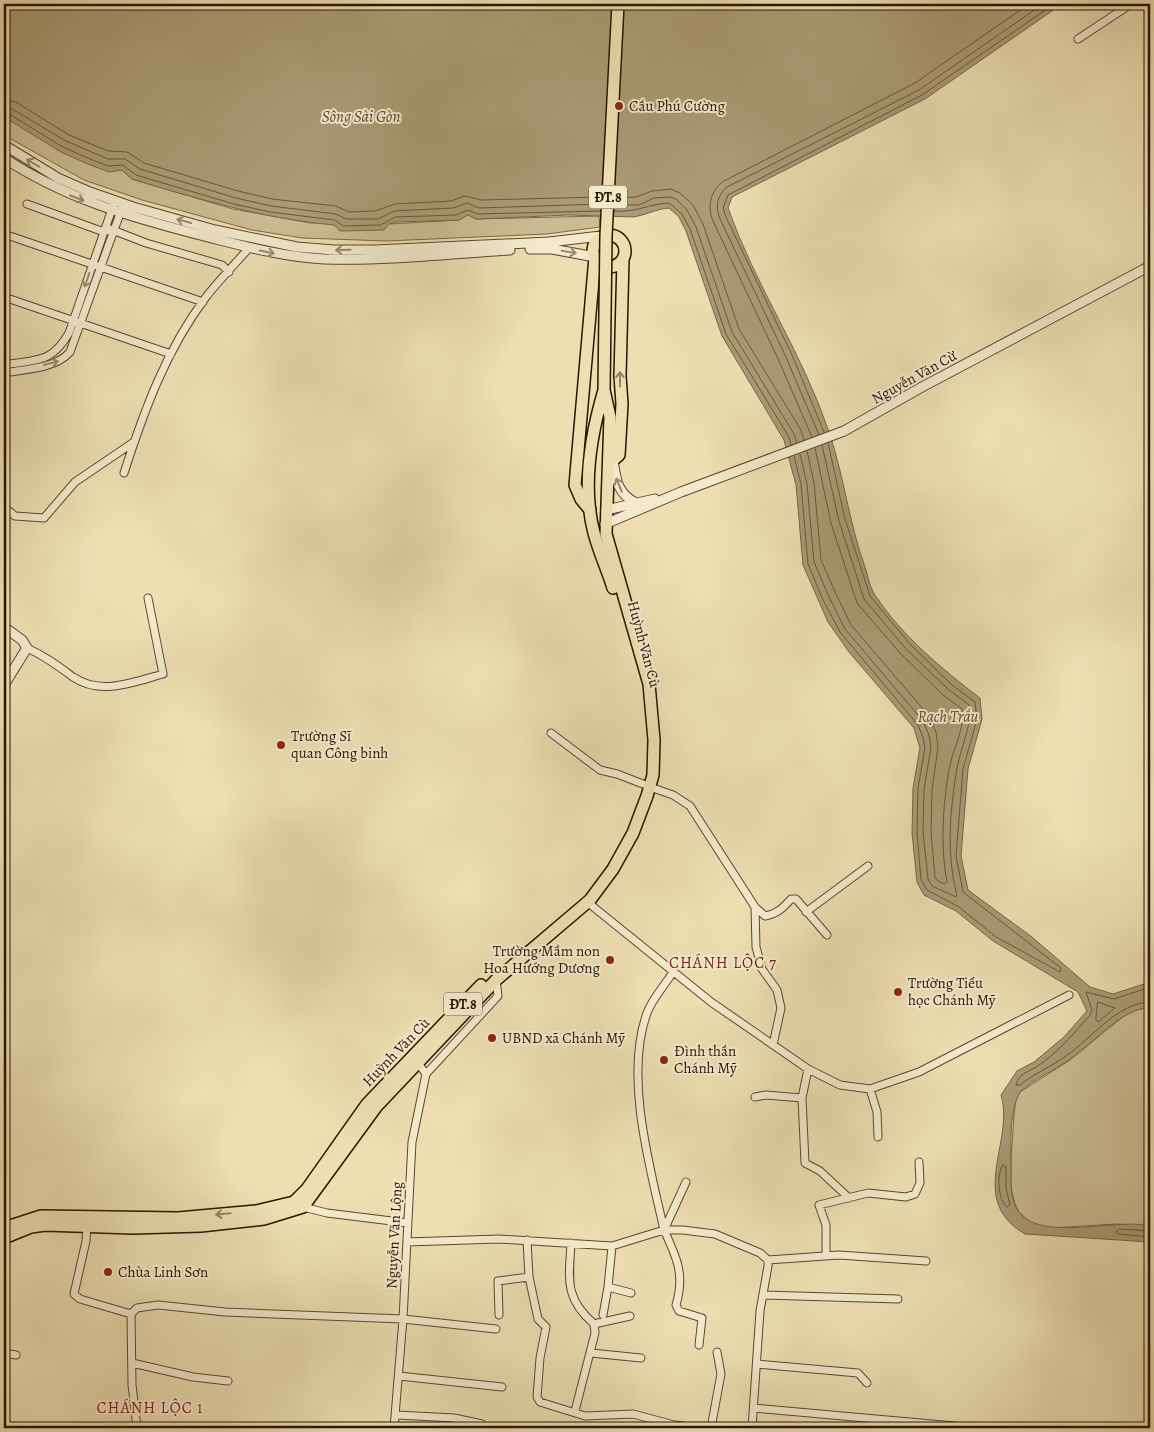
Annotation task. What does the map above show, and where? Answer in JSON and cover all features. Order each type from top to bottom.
[{"type":"main road","name":"ĐT.8","points":[[606,510],[610,417],[604,390],[606,236],[618,4]]},
{"type":"main road","points":[[581,499],[575,485],[595,269],[594,244],[601,236],[612,234],[621,240],[626,249],[623,259],[619,455],[613,460]]},
{"type":"main road","points":[[595,269],[610,267],[623,259]]},
{"type":"main road","points":[[595,269],[598,276],[612,275],[617,277],[623,289]]},
{"type":"main road","name":"ĐT.8","points":[[604,390],[616,415],[613,460],[608,472]]},
{"type":"main road","name":"ĐT.8","points":[[581,499],[583,456],[588,432],[604,390]]},
{"type":"main road","name":"Huỳnh Văn Cù","points":[[604,390],[593,434],[590,510],[593,528],[639,673],[648,742],[646,786]]},
{"type":"main road","name":"Huỳnh Văn Cù","points":[[581,499],[590,510]]},
{"type":"main road","points":[[4,1238],[31,1227],[87,1225],[133,1228],[201,1226],[264,1219],[302,1207],[320,1186],[363,1123],[415,1060],[496,976],[585,901],[613,869],[633,833],[646,786],[654,740],[650,689],[607,543],[606,510],[590,510]]},
{"type":"main road","points":[[593,528],[605,524]]},
{"type":"main road","name":"Huỳnh Văn Cù","points":[[290,1204],[298,1200],[307,1189],[358,1114],[415,1060]]},
{"type":"main road","points":[[4,1228],[42,1216],[168,1219],[256,1211],[290,1204],[302,1207]]},
{"type":"street","points":[[1078,39],[1132,4]]},
{"type":"street","points":[[4,145],[58,178],[117,207],[249,248],[302,257],[549,242],[601,236]]},
{"type":"street","points":[[4,158],[69,195],[259,240],[364,254],[552,249],[595,269]]},
{"type":"street","points":[[27,204],[104,232]]},
{"type":"street","points":[[4,373],[53,364],[64,359],[74,344],[114,230],[117,207]]},
{"type":"street","points":[[4,365],[53,355],[60,349],[73,322],[104,232],[117,207]]},
{"type":"street","points":[[104,232],[108,228],[146,243],[222,265],[229,272]]},
{"type":"street","points":[[4,234],[203,302]]},
{"type":"street","points":[[124,473],[143,413],[171,354],[203,302],[249,248]]},
{"type":"street","name":"Nguyễn Văn Cừ","points":[[605,524],[682,492],[774,459],[844,431],[922,386],[1150,266]]},
{"type":"street","points":[[4,297],[171,354]]},
{"type":"street","points":[[4,507],[15,516],[44,518],[75,482],[134,442]]},
{"type":"street","points":[[613,460],[616,477],[622,492],[626,498],[636,503]]},
{"type":"street","name":"Nguyễn Văn Cừ","points":[[606,510],[682,492]]},
{"type":"street","points":[[4,627],[22,640],[27,648],[43,655],[82,682],[95,686],[123,685],[163,674],[148,598]]},
{"type":"street","points":[[4,685],[27,648]]},
{"type":"street","points":[[551,733],[600,770],[618,774],[672,795],[690,806],[755,907],[765,916],[770,916],[782,909],[791,899],[796,899],[827,935]]},
{"type":"street","points":[[806,912],[868,866]]},
{"type":"street","points":[[585,901],[711,1002],[808,1069],[840,1085],[870,1089],[919,1072],[1069,995]]},
{"type":"street","points":[[755,907],[756,947],[762,969],[777,990],[781,1008],[773,1045]]},
{"type":"street","points":[[673,972],[647,1011],[639,1041],[642,1134],[664,1230],[680,1269],[680,1293],[676,1305],[679,1311],[702,1318],[699,1345]]},
{"type":"street","points":[[415,1060],[426,1074],[498,996],[496,976]]},
{"type":"street","points":[[808,1069],[802,1098],[805,1163],[820,1171],[849,1198]]},
{"type":"street","name":"Nguyễn Văn Lộng","points":[[394,1428],[403,1319],[412,1142],[426,1074]]},
{"type":"street","points":[[870,1089],[877,1112],[878,1137]]},
{"type":"street","points":[[755,1097],[766,1095],[802,1098]]},
{"type":"street","points":[[826,1256],[826,1225],[819,1205],[868,1193],[906,1197],[915,1194],[920,1188],[919,1162]]},
{"type":"street","points":[[664,1230],[686,1182]]},
{"type":"street","points":[[302,1207],[332,1214],[408,1223]]},
{"type":"street","points":[[87,1225],[86,1241],[74,1294],[80,1299],[131,1314]]},
{"type":"street","points":[[407,1242],[527,1240],[612,1246],[664,1230],[683,1230],[716,1234],[760,1253],[768,1260],[826,1256],[871,1256],[926,1261]]},
{"type":"street","points":[[527,1240],[529,1276],[538,1319],[546,1327],[540,1358],[537,1397],[540,1402],[584,1416],[633,1414],[674,1425],[699,1428]]},
{"type":"street","points":[[571,1243],[569,1278],[573,1299],[581,1312],[594,1324]]},
{"type":"street","points":[[603,1315],[612,1246]]},
{"type":"street","points":[[752,1428],[763,1296],[768,1260]]},
{"type":"street","points":[[499,1315],[498,1280],[529,1276]]},
{"type":"street","points":[[608,1287],[631,1293]]},
{"type":"street","points":[[763,1296],[898,1299]]},
{"type":"street","points":[[131,1314],[138,1308],[158,1305],[225,1312],[403,1319],[496,1329]]},
{"type":"street","points":[[131,1314],[132,1385],[137,1428]]},
{"type":"street","points":[[594,1324],[630,1316]]},
{"type":"street","points":[[575,1412],[591,1353],[594,1324]]},
{"type":"street","points":[[711,1428],[721,1374],[717,1352]]},
{"type":"street","points":[[4,1353],[16,1355]]},
{"type":"street","points":[[591,1353],[641,1358]]},
{"type":"street","points":[[132,1363],[193,1377],[228,1381]]},
{"type":"street","points":[[757,1364],[858,1373],[867,1383]]},
{"type":"street","points":[[399,1376],[502,1387]]},
{"type":"street","points":[[754,1408],[965,1426]]},
{"type":"street","points":[[396,1415],[454,1418],[482,1424]]},
{"type":"shaded area","points":[[4,117],[115,169],[122,170],[132,179],[233,209],[310,223],[389,224],[459,220],[468,214],[476,219],[599,216],[600,227],[547,234],[386,241],[302,238],[252,230],[142,200],[84,180],[4,135]]},
{"type":"shaded area","points":[[1150,1007],[1150,1226],[1116,1224],[1049,1228],[1031,1223],[1019,1212],[1011,1188],[1011,1159],[1016,1099],[1020,1092],[1070,1060],[1124,1016],[1135,1010]]},
{"type":"water","name":"Sông Sài Gòn","points":[[4,4],[1062,4],[925,99],[732,197],[728,208],[752,265],[806,375],[829,432],[839,465],[855,534],[873,592],[897,624],[923,651],[980,698],[982,719],[968,769],[961,856],[968,890],[1032,937],[1090,987],[1113,994],[1150,982],[1150,1007],[1128,1014],[1117,1021],[1079,1053],[1020,1092],[1016,1100],[1011,1128],[1011,1186],[1015,1205],[1024,1217],[1038,1224],[1056,1227],[1075,1228],[1135,1224],[1150,1226],[1150,1242],[1025,1234],[1008,1220],[998,1205],[995,1187],[996,1169],[1004,1113],[1001,1095],[1017,1071],[1034,1062],[1064,1037],[1087,1011],[1078,992],[993,941],[956,911],[924,895],[917,882],[912,833],[913,788],[920,748],[914,728],[849,652],[828,622],[803,565],[796,485],[784,440],[722,336],[686,231],[679,217],[669,208],[633,217],[569,215],[476,219],[468,215],[459,220],[396,222],[389,224],[384,230],[340,231],[334,225],[257,213],[183,194],[132,179],[122,170],[109,172],[61,152],[6,118],[4,121]]},
{"type":"place","name":"Cầu Phú Cường","points":[[619,106]]},
{"type":"place","name":"Trường Sĩ quan Công binh","points":[[281,745]]},
{"type":"place","name":"Trường Mầm non Hoa Hướng Dương","points":[[610,960]]},
{"type":"place","name":"Trường Tiểu học Chánh Mỹ","points":[[898,992]]},
{"type":"place","name":"UBND xã Chánh Mỹ","points":[[492,1038]]},
{"type":"place","name":"Đình thần Chánh Mỹ","points":[[664,1060]]},
{"type":"place","name":"Chùa Linh Sơn","points":[[108,1272]]},
{"type":"district","name":"CHÁNH LỘC 7","points":[[723,962]]},
{"type":"district","name":"CHÁNH LỘC 1","points":[[150,1407]]},
{"type":"water label","name":"Rạch Trầu","points":[[948,716]]}]
